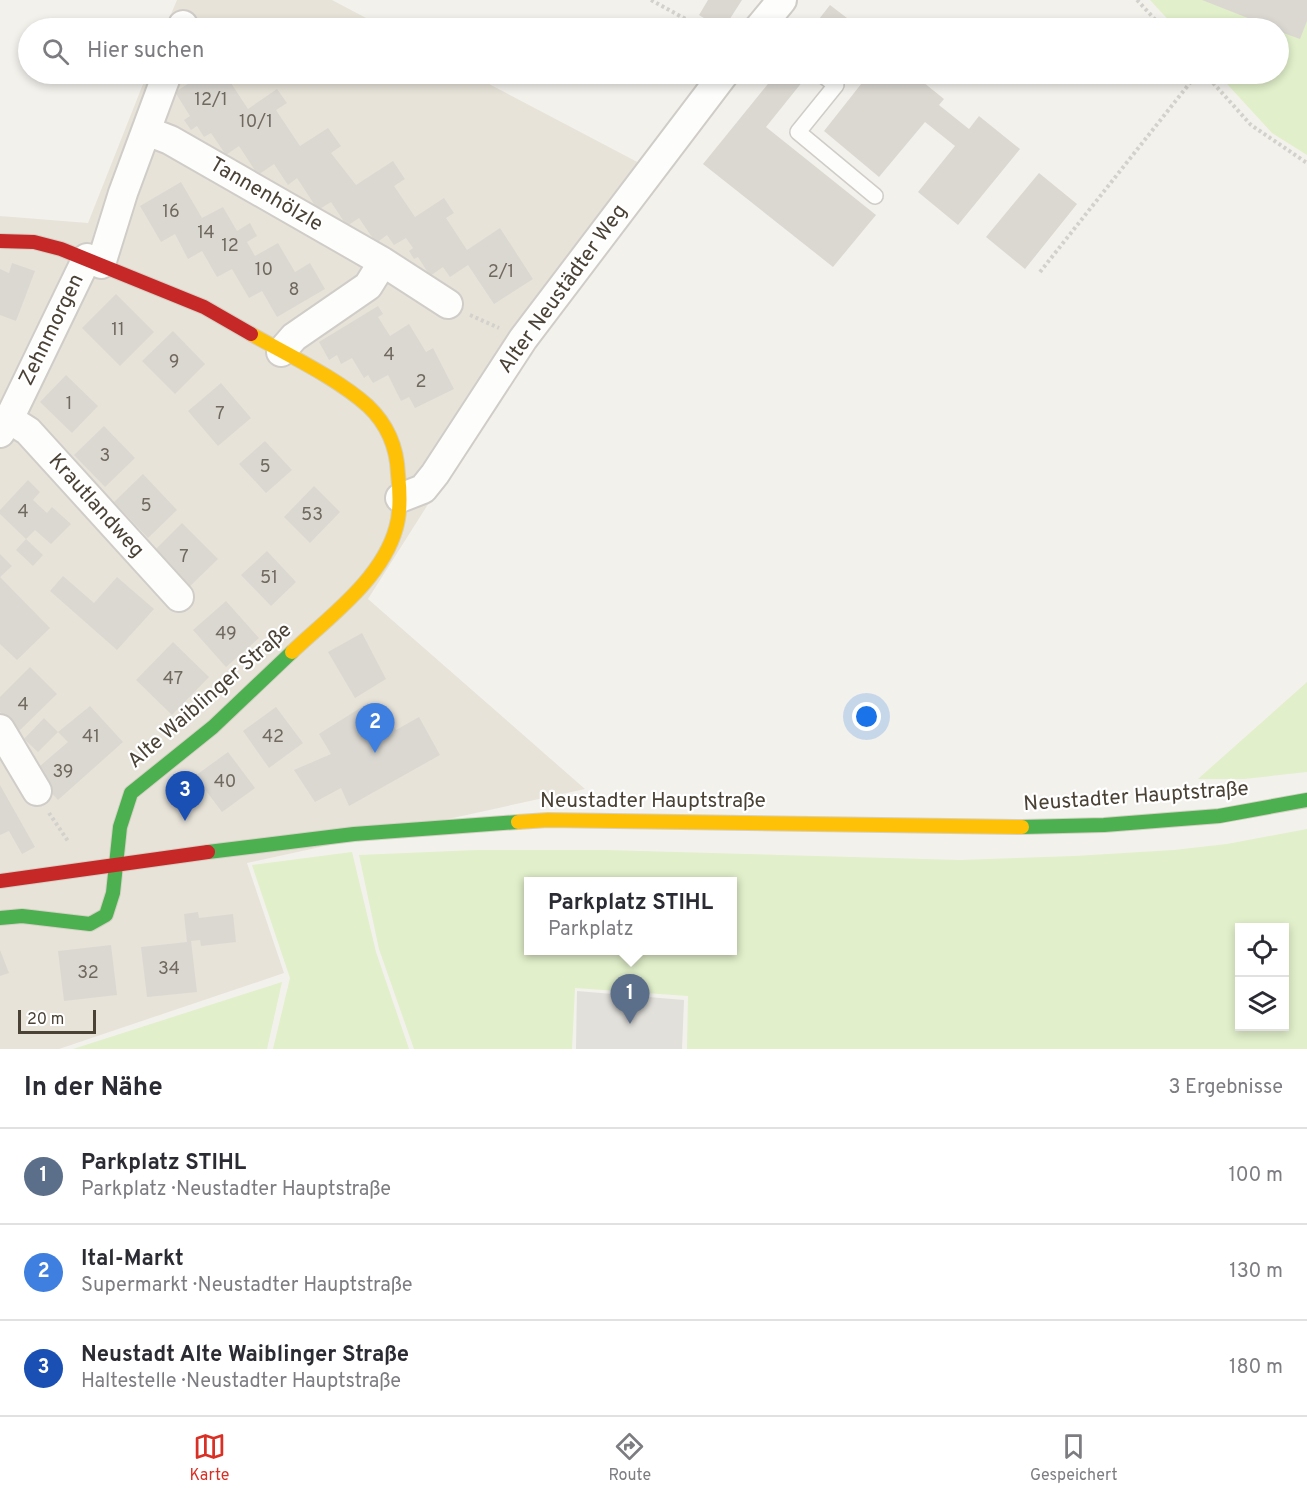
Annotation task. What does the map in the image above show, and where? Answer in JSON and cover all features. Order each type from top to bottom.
[{"type":"street","points":[[769,18],[782,0]]},
{"type":"street","points":[[94,261],[123,193],[163,84]]},
{"type":"street","name":"Alter Neustädter Weg","points":[[400,498],[423,489],[435,474],[524,339],[716,84]]},
{"type":"street","name":"Tannenhölzle","points":[[147,131],[170,140],[383,262],[448,304]]},
{"type":"street","points":[[0,241],[34,242],[61,249],[204,307],[336,384],[367,405],[382,421],[392,440],[398,468],[400,498]]},
{"type":"street","name":"Zehnmorgen","points":[[4,426],[94,261]]},
{"type":"street","points":[[281,352],[294,337],[368,286],[383,262]]},
{"type":"street","name":"Krautlandweg","points":[[4,426],[28,431],[179,597]]},
{"type":"street","name":"Alte Waiblinger Straße","points":[[0,918],[22,916],[90,924],[106,915],[113,893],[120,827],[131,793],[213,727],[366,582],[385,555],[396,528],[400,498]]},
{"type":"street","points":[[0,729],[37,791]]},
{"type":"street","name":"Neustadter Hauptstraße","points":[[0,881],[354,834],[548,819],[1000,827],[1104,825],[1219,816],[1307,800]]},
{"type":"lane","points":[[835,84],[798,132],[876,196]]},
{"type":"path","points":[[651,0],[684,18]]},
{"type":"path","points":[[1137,0],[1154,18]]},
{"type":"path","points":[[1040,272],[1189,84]]},
{"type":"path","points":[[1214,84],[1251,125],[1307,163]]},
{"type":"path","points":[[56,824],[68,841]]},
{"type":"shaded area","points":[[177,0],[332,0],[366,18],[169,18]]},
{"type":"shaded area","points":[[143,84],[489,84],[643,165],[368,599],[585,789],[247,863],[284,973],[59,1049],[0,1049],[0,216],[88,223]]},
{"type":"shaded area","points":[[577,991],[684,1000],[682,1049],[576,1049]]},
{"type":"green space","points":[[1150,0],[1307,0],[1307,155],[1272,133],[1227,84],[1289,84],[1289,18],[1167,18]]},
{"type":"green space","points":[[1307,682],[1307,772],[1244,779],[1198,779]]},
{"type":"green space","points":[[1307,829],[1307,1049],[687,1049],[688,996],[575,988],[572,1049],[414,1049],[379,949],[359,855],[477,850],[605,850],[960,860],[1174,850],[1227,844]]},
{"type":"green space","points":[[352,852],[376,952],[409,1049],[273,1049],[290,978],[252,865]]},
{"type":"green space","points":[[282,982],[267,1049],[73,1049]]},
{"type":"building","points":[[708,0],[742,0],[730,18],[704,18],[699,15]]},
{"type":"building","points":[[1202,0],[1307,0],[1307,21],[1300,39],[1289,35],[1289,18],[1248,18]]},
{"type":"building","points":[[830,5],[847,18],[820,18]]},
{"type":"building","points":[[188,84],[232,84],[248,109],[277,89],[287,103],[276,110],[300,146],[328,128],[341,146],[331,153],[356,185],[393,161],[405,179],[394,186],[415,217],[444,198],[454,213],[446,218],[467,250],[500,228],[533,279],[494,304],[468,265],[450,277],[443,267],[430,276],[418,257],[414,259],[409,251],[413,248],[406,238],[394,245],[387,235],[376,243],[359,218],[347,226],[331,202],[318,210],[297,178],[288,185],[274,164],[258,175],[239,146],[226,155],[211,133],[204,137],[197,126],[191,130],[184,120],[190,116],[175,92]]},
{"type":"building","points":[[768,84],[801,84],[766,127],[876,215],[833,267],[703,164]]},
{"type":"building","points":[[861,84],[925,84],[944,99],[939,105],[969,129],[979,116],[1020,149],[958,225],[918,192],[955,146],[925,122],[879,177],[824,131]]},
{"type":"building","points":[[1039,173],[1077,204],[1025,269],[986,237]]},
{"type":"building","points":[[181,182],[202,218],[223,207],[237,231],[250,223],[257,236],[247,242],[255,256],[278,243],[295,272],[310,263],[325,289],[277,317],[262,291],[249,298],[232,269],[217,277],[202,251],[188,259],[175,234],[161,242],[140,206]]},
{"type":"building","points":[[12,263],[35,271],[16,321],[0,315],[0,269],[9,273]]},
{"type":"building","points":[[116,294],[154,332],[120,366],[82,328]]},
{"type":"building","points":[[378,306],[383,314],[378,317],[390,336],[409,324],[426,352],[433,348],[454,389],[415,408],[409,397],[401,401],[388,375],[373,383],[368,375],[364,378],[352,358],[341,364],[337,355],[329,360],[319,342]]},
{"type":"building","points":[[173,331],[205,364],[175,394],[142,361]]},
{"type":"building","points":[[66,375],[98,406],[72,433],[40,402]]},
{"type":"building","points":[[221,383],[251,418],[218,446],[188,411]]},
{"type":"building","points":[[104,426],[135,458],[105,487],[74,455]]},
{"type":"building","points":[[265,441],[292,470],[266,493],[239,464]]},
{"type":"building","points":[[143,474],[177,510],[148,538],[114,502]]},
{"type":"building","points":[[28,480],[40,492],[33,500],[47,513],[52,507],[71,524],[51,544],[35,530],[26,539],[0,514],[0,510]]},
{"type":"building","points":[[314,486],[340,512],[310,543],[284,517]]},
{"type":"building","points":[[182,523],[218,559],[185,591],[150,555]]},
{"type":"building","points":[[26,539],[43,555],[33,566],[16,550]]},
{"type":"building","points":[[267,551],[296,582],[271,606],[241,575]]},
{"type":"building","points":[[0,554],[12,566],[0,577]]},
{"type":"building","points":[[63,576],[94,603],[117,577],[154,609],[117,650],[50,591]]},
{"type":"building","points":[[0,577],[50,628],[17,660],[0,644]]},
{"type":"building","points":[[226,601],[259,638],[226,667],[193,630]]},
{"type":"building","points":[[362,633],[386,679],[355,698],[328,652]]},
{"type":"building","points":[[173,642],[209,677],[172,715],[136,680]]},
{"type":"building","points":[[30,667],[57,694],[19,731],[0,712],[0,697]]},
{"type":"building","points":[[368,703],[381,727],[391,722],[396,730],[419,717],[440,755],[349,806],[341,788],[315,802],[294,770],[331,754],[319,734]]},
{"type":"building","points":[[90,706],[123,742],[58,800],[33,772],[68,742],[58,732]]},
{"type":"building","points":[[276,707],[303,743],[269,768],[243,731]]},
{"type":"building","points":[[44,718],[58,732],[38,752],[24,739]]},
{"type":"building","points":[[228,752],[255,788],[222,812],[195,776]]},
{"type":"building","points":[[0,785],[35,847],[22,854],[9,831],[0,835]]},
{"type":"building","points":[[198,912],[199,918],[233,914],[236,942],[201,946],[200,940],[191,941],[197,992],[147,997],[141,947],[187,942],[184,914]]},
{"type":"building","points":[[111,945],[117,995],[64,1001],[58,951]]},
{"type":"building","points":[[0,950],[9,973],[0,976]]},
{"type":"traffic: fast","points":[[0,918],[22,916],[90,924],[106,915],[113,893],[120,827],[131,793],[213,727],[292,652]]},
{"type":"traffic: fast","points":[[1022,827],[1104,825],[1219,816],[1307,800]]},
{"type":"traffic: fast","points":[[208,852],[354,834],[518,822]]},
{"type":"traffic: slow","points":[[251,334],[327,376],[368,406],[386,429],[397,464],[399,515],[389,547],[379,564],[353,596],[292,652]]},
{"type":"traffic: slow","points":[[518,822],[548,820],[1022,827]]},
{"type":"traffic: jam","points":[[0,241],[34,242],[61,249],[204,307],[251,334]]},
{"type":"traffic: jam","points":[[0,881],[208,852]]},
{"type":"place","name":"Ital-Markt","points":[[375,753]]},
{"type":"place","name":"Neustadt Alte Waiblinger Straße","points":[[185,821]]},
{"type":"place","name":"Parkplatz STIHL","points":[[630,1024]]}]
